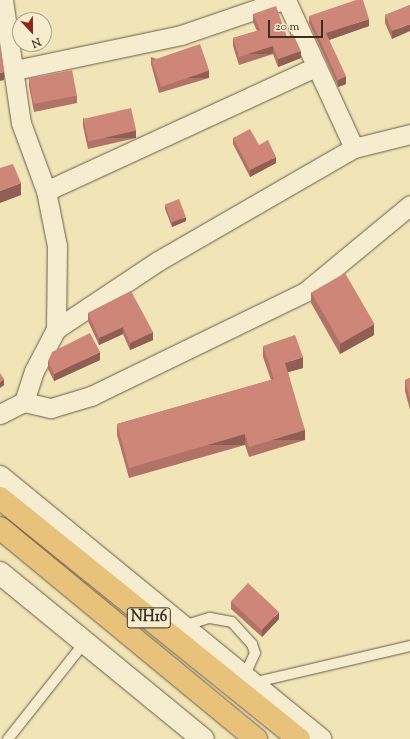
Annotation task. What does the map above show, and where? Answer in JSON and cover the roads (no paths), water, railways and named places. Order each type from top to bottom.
[{"type":"highway","name":"NH16","points":[[0,498],[299,739]]},
{"type":"highway","name":"NH16","points":[[0,528],[256,739]]},
{"type":"street","points":[[3,0],[14,70],[20,123],[46,191],[58,246],[56,329],[34,370],[24,402]]},
{"type":"street","points":[[14,70],[182,35],[282,0]]},
{"type":"street","points":[[286,0],[314,68],[354,148]]},
{"type":"street","points":[[46,191],[314,68]]},
{"type":"street","points":[[56,329],[158,261],[354,148],[410,134]]},
{"type":"street","points":[[0,414],[24,402],[51,408],[91,396],[305,292],[410,205]]},
{"type":"street","points":[[0,476],[320,739]]},
{"type":"street","points":[[0,573],[203,739]]},
{"type":"lane","points":[[183,626],[210,618],[232,622],[252,644],[255,653],[248,680],[410,646]]},
{"type":"lane","points":[[8,739],[84,642]]}]
